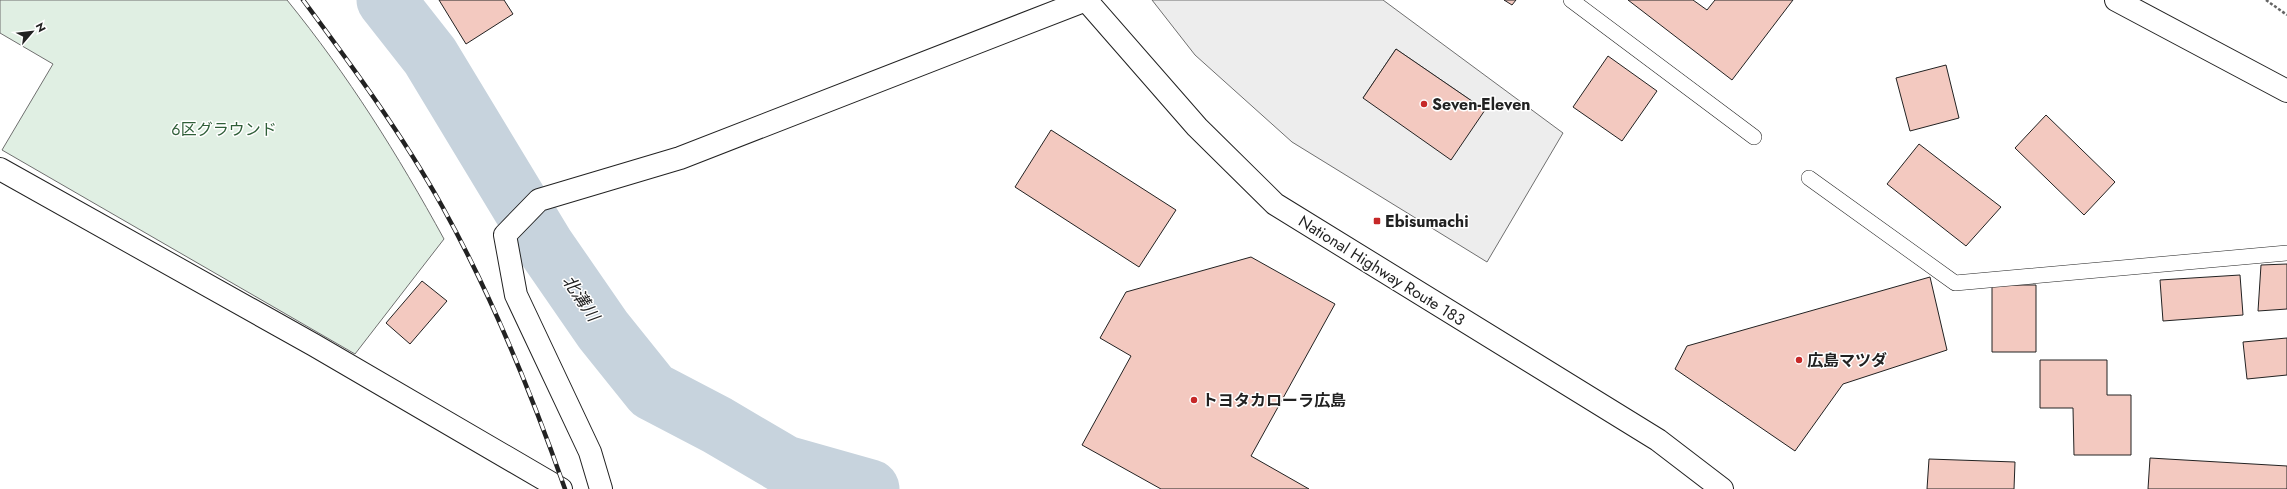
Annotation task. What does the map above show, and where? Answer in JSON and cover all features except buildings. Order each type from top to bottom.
[{"type":"main road","points":[[601,489],[590,452],[516,295],[505,235],[539,200],[680,158],[1086,0]]},
{"type":"main road","name":"National Highway Route 183","points":[[1086,0],[1197,127],[1275,204],[1658,440],[1722,489]]},
{"type":"main road","points":[[2116,0],[2287,91]]},
{"type":"main road","points":[[0,169],[314,345],[561,489]]},
{"type":"lane","points":[[1571,0],[1754,137]]},
{"type":"lane","points":[[1809,178],[1955,283],[2287,253]]},
{"type":"path","points":[[2266,0],[2287,15]]},
{"type":"green space","name":"６区グラウンド","points":[[0,0],[287,0],[331,57],[371,116],[409,177],[444,239],[355,354],[2,150],[53,64],[0,33]]},
{"type":"shaded area","points":[[1152,0],[1383,0],[1563,133],[1487,262],[1292,142],[1195,55]],"holes":[[[1396,49],[1485,110],[1363,98]]]},
{"type":"waterway","name":"北溝川","points":[[386,0],[430,56],[545,246],[603,330],[652,391],[717,425],[785,465],[870,489]]},
{"type":"railway","points":[[303,0],[358,75],[427,179],[442,206],[478,275],[510,345],[565,489]]},
{"type":"place","name":"Seven-Eleven","points":[[1424,104]]},
{"type":"place","name":"Ebisumachi","points":[[1377,221]]},
{"type":"place","name":"広島マツダ","points":[[1799,360]]},
{"type":"place","name":"トヨタカローラ広島","points":[[1194,400]]}]
